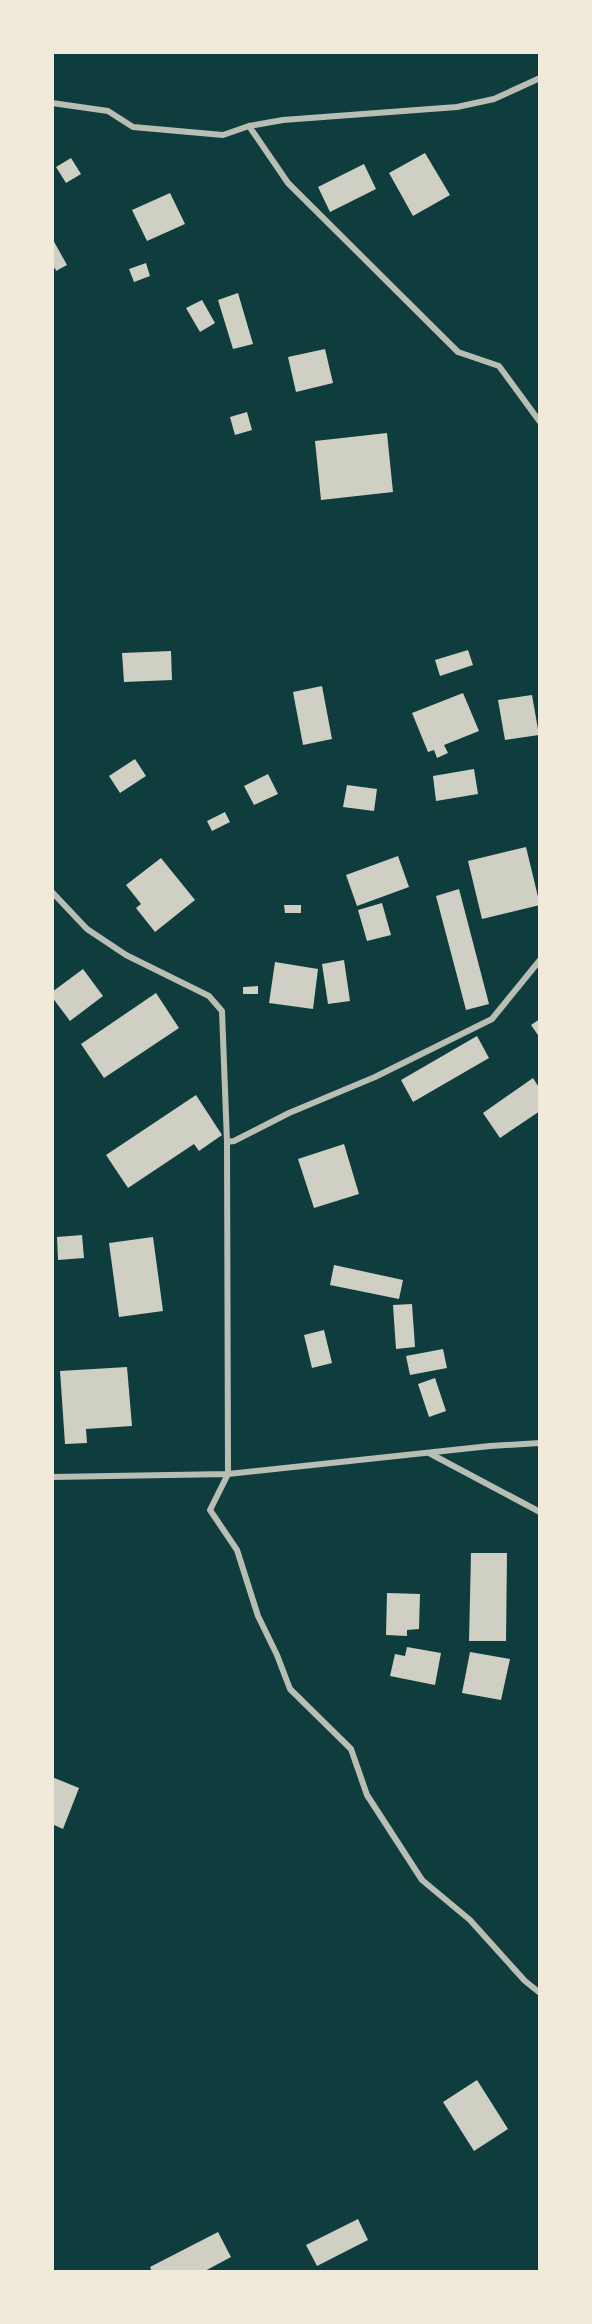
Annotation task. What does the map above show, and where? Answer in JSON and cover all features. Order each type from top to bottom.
[{"type":"street","points":[[52,103],[108,111],[133,127],[223,135],[249,126],[283,120],[457,107],[494,99],[540,78]]},
{"type":"street","points":[[249,126],[288,183],[458,352],[499,366],[540,422]]},
{"type":"street","points":[[52,892],[87,929],[126,955],[209,996],[222,1011],[227,1143],[228,1474],[210,1510],[237,1550],[258,1616],[278,1655],[290,1689],[351,1749],[367,1795],[422,1880],[470,1920],[517,1973],[540,1993]]},
{"type":"street","points":[[227,1143],[375,1077],[492,1019],[540,960]]},
{"type":"street","points":[[52,1477],[228,1474],[428,1452],[540,1443]]},
{"type":"street","points":[[428,1452],[540,1512]]},
{"type":"building","points":[[425,153],[450,195],[413,216],[389,173]]},
{"type":"building","points":[[71,158],[81,174],[66,183],[56,167]]},
{"type":"building","points":[[364,164],[376,189],[330,212],[318,187]]},
{"type":"building","points":[[170,193],[185,224],[147,241],[132,210]]},
{"type":"building","points":[[52,238],[67,265],[56,271],[55,268],[52,270]]},
{"type":"building","points":[[146,263],[150,276],[134,282],[129,269]]},
{"type":"building","points":[[238,293],[253,344],[233,349],[218,300]]},
{"type":"building","points":[[202,300],[215,323],[200,332],[186,308]]},
{"type":"building","points":[[325,349],[333,383],[296,392],[288,357]]},
{"type":"building","points":[[247,412],[252,430],[235,435],[230,417]]},
{"type":"building","points":[[387,433],[393,492],[321,500],[315,441]]},
{"type":"building","points":[[468,650],[473,665],[440,676],[435,660]]},
{"type":"building","points":[[171,651],[172,680],[124,682],[122,653]]},
{"type":"building","points":[[322,686],[332,739],[303,745],[293,692]]},
{"type":"building","points":[[463,693],[479,731],[444,745],[448,753],[437,758],[434,750],[428,752],[412,713]]},
{"type":"building","points":[[532,695],[539,735],[505,740],[498,700]]},
{"type":"building","points":[[135,759],[146,776],[120,793],[109,776]]},
{"type":"building","points":[[474,769],[478,794],[436,801],[433,776]]},
{"type":"building","points":[[268,774],[278,794],[254,805],[244,786]]},
{"type":"building","points":[[347,785],[377,789],[374,811],[343,807]]},
{"type":"building","points":[[225,812],[230,822],[212,831],[207,821]]},
{"type":"building","points":[[526,847],[540,905],[482,919],[468,861]]},
{"type":"building","points":[[398,856],[409,887],[357,906],[346,875]]},
{"type":"building","points":[[161,858],[195,900],[155,932],[136,908],[141,904],[126,885]]},
{"type":"building","points":[[459,889],[489,1004],[466,1010],[436,896]]},
{"type":"building","points":[[382,903],[391,935],[367,941],[358,910]]},
{"type":"building","points":[[284,905],[301,905],[301,913],[285,913]]},
{"type":"building","points":[[344,960],[350,1001],[328,1004],[322,964]]},
{"type":"building","points":[[275,962],[318,969],[313,1009],[269,1003]]},
{"type":"building","points":[[83,969],[103,996],[70,1021],[52,997],[52,992]]},
{"type":"building","points":[[258,986],[258,994],[243,994],[243,987]]},
{"type":"building","points":[[156,993],[179,1028],[104,1078],[81,1044]]},
{"type":"building","points":[[540,1019],[540,1038],[531,1025]]},
{"type":"building","points":[[477,1036],[489,1058],[413,1102],[401,1080]]},
{"type":"building","points":[[533,1078],[540,1089],[540,1111],[500,1138],[483,1113]]},
{"type":"building","points":[[196,1095],[222,1135],[199,1151],[194,1144],[128,1188],[106,1155]]},
{"type":"building","points":[[344,1144],[359,1194],[314,1208],[298,1159]]},
{"type":"building","points":[[82,1235],[84,1258],[58,1260],[57,1237]]},
{"type":"building","points":[[153,1237],[163,1311],[119,1317],[109,1243]]},
{"type":"building","points":[[334,1265],[403,1280],[399,1299],[330,1285]]},
{"type":"building","points":[[412,1304],[415,1347],[396,1349],[393,1305]]},
{"type":"building","points":[[324,1330],[332,1363],[312,1368],[304,1335]]},
{"type":"building","points":[[443,1349],[447,1368],[410,1375],[406,1356]]},
{"type":"building","points":[[127,1367],[132,1426],[86,1429],[87,1443],[65,1444],[60,1371]]},
{"type":"building","points":[[435,1378],[446,1411],[429,1417],[418,1384]]},
{"type":"building","points":[[471,1553],[507,1553],[506,1641],[469,1641]]},
{"type":"building","points":[[387,1593],[420,1594],[419,1629],[407,1630],[407,1636],[386,1635]]},
{"type":"building","points":[[407,1647],[441,1653],[435,1685],[390,1676],[395,1654],[405,1656]]},
{"type":"building","points":[[470,1652],[510,1659],[501,1700],[462,1693]]},
{"type":"building","points":[[52,1777],[79,1788],[63,1829],[52,1824]]},
{"type":"building","points":[[477,2080],[508,2129],[474,2151],[443,2102]]},
{"type":"building","points":[[358,2219],[368,2240],[317,2266],[306,2245]]},
{"type":"building","points":[[218,2232],[231,2257],[203,2272],[152,2272],[150,2267]]}]
